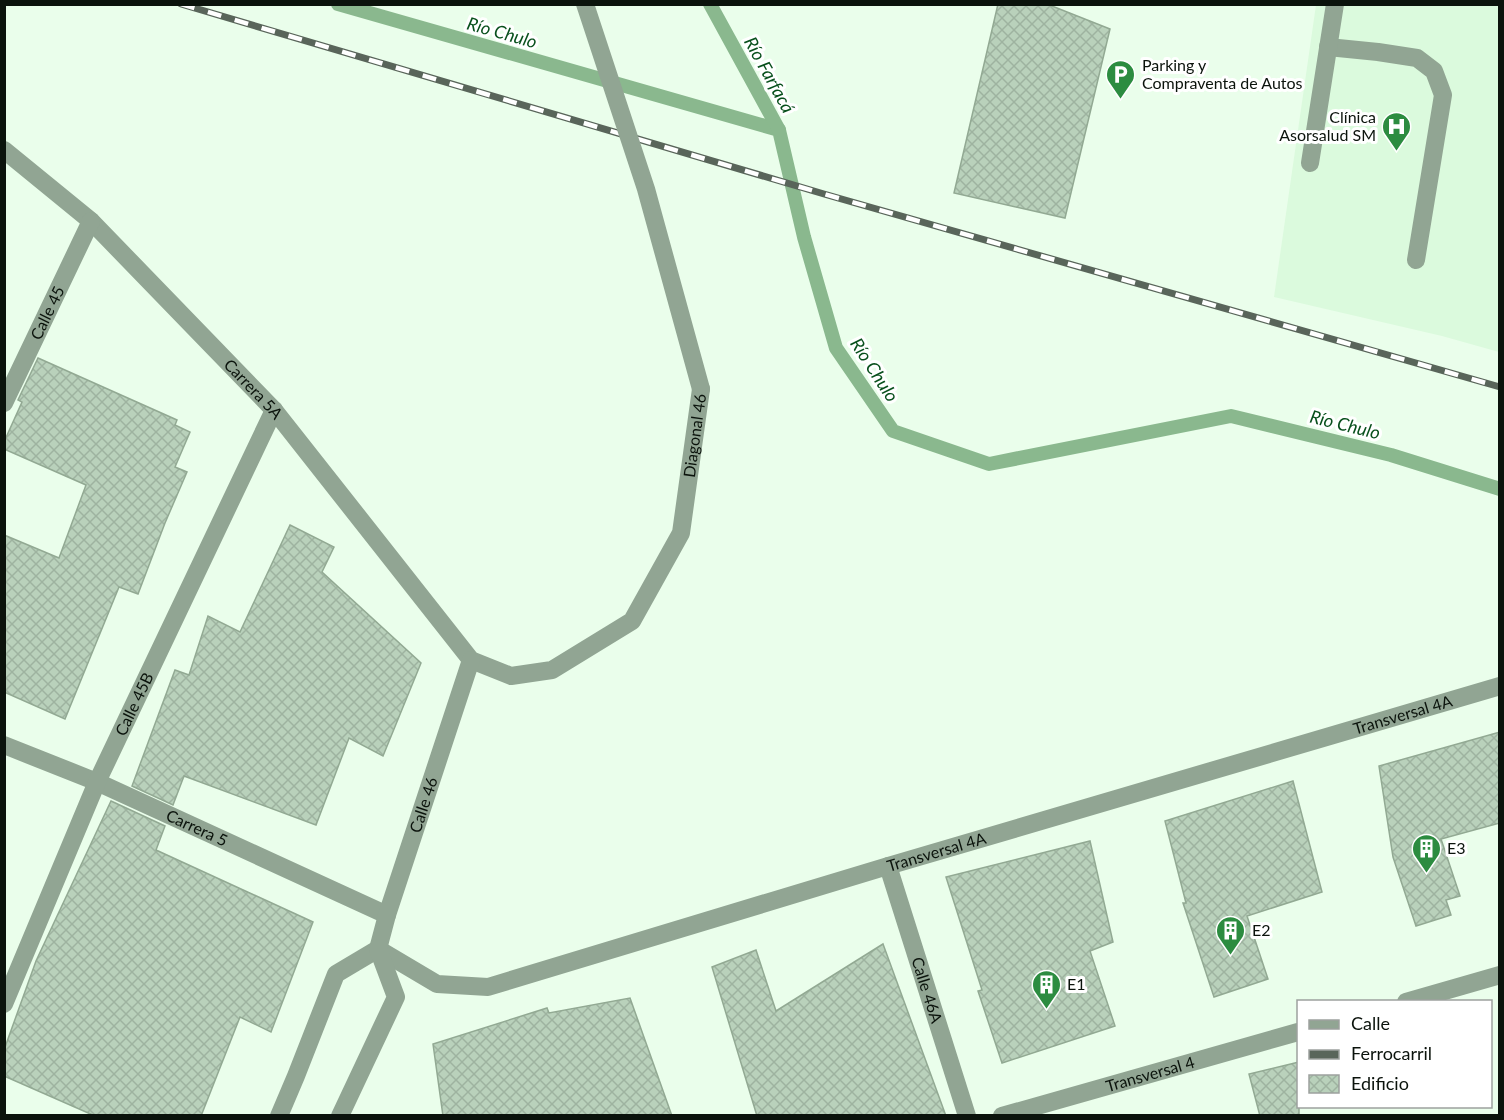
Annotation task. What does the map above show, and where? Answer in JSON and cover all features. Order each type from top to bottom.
[{"type":"street","name":"Diagonal 46","points":[[471,660],[511,676],[552,670],[632,621],[681,533],[701,389],[646,189],[585,4]]},
{"type":"street","points":[[1310,163],[1335,4]]},
{"type":"street","points":[[1328,47],[1417,58],[1434,71],[1443,95],[1416,260]]},
{"type":"street","name":"Carrera 5A","points":[[4,150],[91,221],[274,410],[471,660]]},
{"type":"street","name":"Calle 45","points":[[4,403],[91,221]]},
{"type":"street","name":"Calle 45B","points":[[4,1004],[97,782],[274,410]]},
{"type":"street","name":"Calle 46","points":[[378,949],[387,915],[471,660]]},
{"type":"street","name":"Transversal 4A","points":[[378,949],[437,984],[488,987],[888,866],[1500,686]]},
{"type":"street","name":"Carrera 5","points":[[4,745],[97,782],[387,915]]},
{"type":"street","name":"Calle 46A","points":[[888,866],[967,1116]]},
{"type":"street","points":[[279,1116],[336,974],[378,949],[396,998],[340,1116]]},
{"type":"street","points":[[1413,1000],[1500,975]]},
{"type":"street","name":"Transversal 4","points":[[1002,1116],[1297,1033]]},
{"type":"shaded area","name":"Clínica Asorsalud SM","points":[[1316,5],[1499,5],[1499,352],[1442,336],[1274,297]]},
{"type":"building","points":[[998,4],[1047,4],[1110,29],[1065,218],[954,193]]},
{"type":"building","points":[[38,358],[177,420],[175,425],[190,432],[175,467],[187,472],[138,594],[119,587],[65,719],[4,692],[4,535],[59,558],[86,485],[4,449],[4,442],[22,402],[18,400]]},
{"type":"building","points":[[290,525],[334,547],[322,572],[421,663],[383,756],[349,738],[316,825],[184,776],[173,805],[132,786],[175,670],[189,675],[208,616],[240,632]]},
{"type":"building","points":[[1500,732],[1500,823],[1441,839],[1460,896],[1446,900],[1451,915],[1416,926],[1393,857],[1379,766]]},
{"type":"building","points":[[1293,781],[1322,892],[1247,916],[1268,979],[1214,997],[1183,903],[1186,903],[1165,821]]},
{"type":"building","points":[[111,801],[165,826],[156,850],[313,922],[271,1032],[240,1017],[201,1116],[95,1116],[4,1076],[4,1050],[36,961]]},
{"type":"building","points":[[1090,841],[1113,942],[1090,951],[1115,1026],[1002,1063],[978,991],[982,990],[946,877]]},
{"type":"building","points":[[883,944],[946,1116],[757,1116],[712,967],[756,950],[776,1011]]},
{"type":"building","points":[[630,998],[672,1116],[443,1116],[433,1044],[547,1008],[549,1013]]},
{"type":"building","points":[[1297,1062],[1299,1116],[1260,1116],[1249,1074]]},
{"type":"waterway","name":"Río Chulo","points":[[338,4],[779,130],[804,237],[836,348],[893,431],[989,464],[1231,416],[1391,455],[1500,489]]},
{"type":"waterway","name":"Río Farfacá","points":[[710,4],[779,130]]},
{"type":"railway","points":[[181,4],[824,194],[1500,387]]},
{"type":"place","name":"Parking y Compraventa de Autos","points":[[1121,100]]},
{"type":"place","name":"Clínica Asorsalud SM","points":[[1397,152]]},
{"type":"place","name":"E3","points":[[1426,874]]},
{"type":"place","name":"E2","points":[[1231,956]]},
{"type":"place","name":"E1","points":[[1046,1010]]}]
